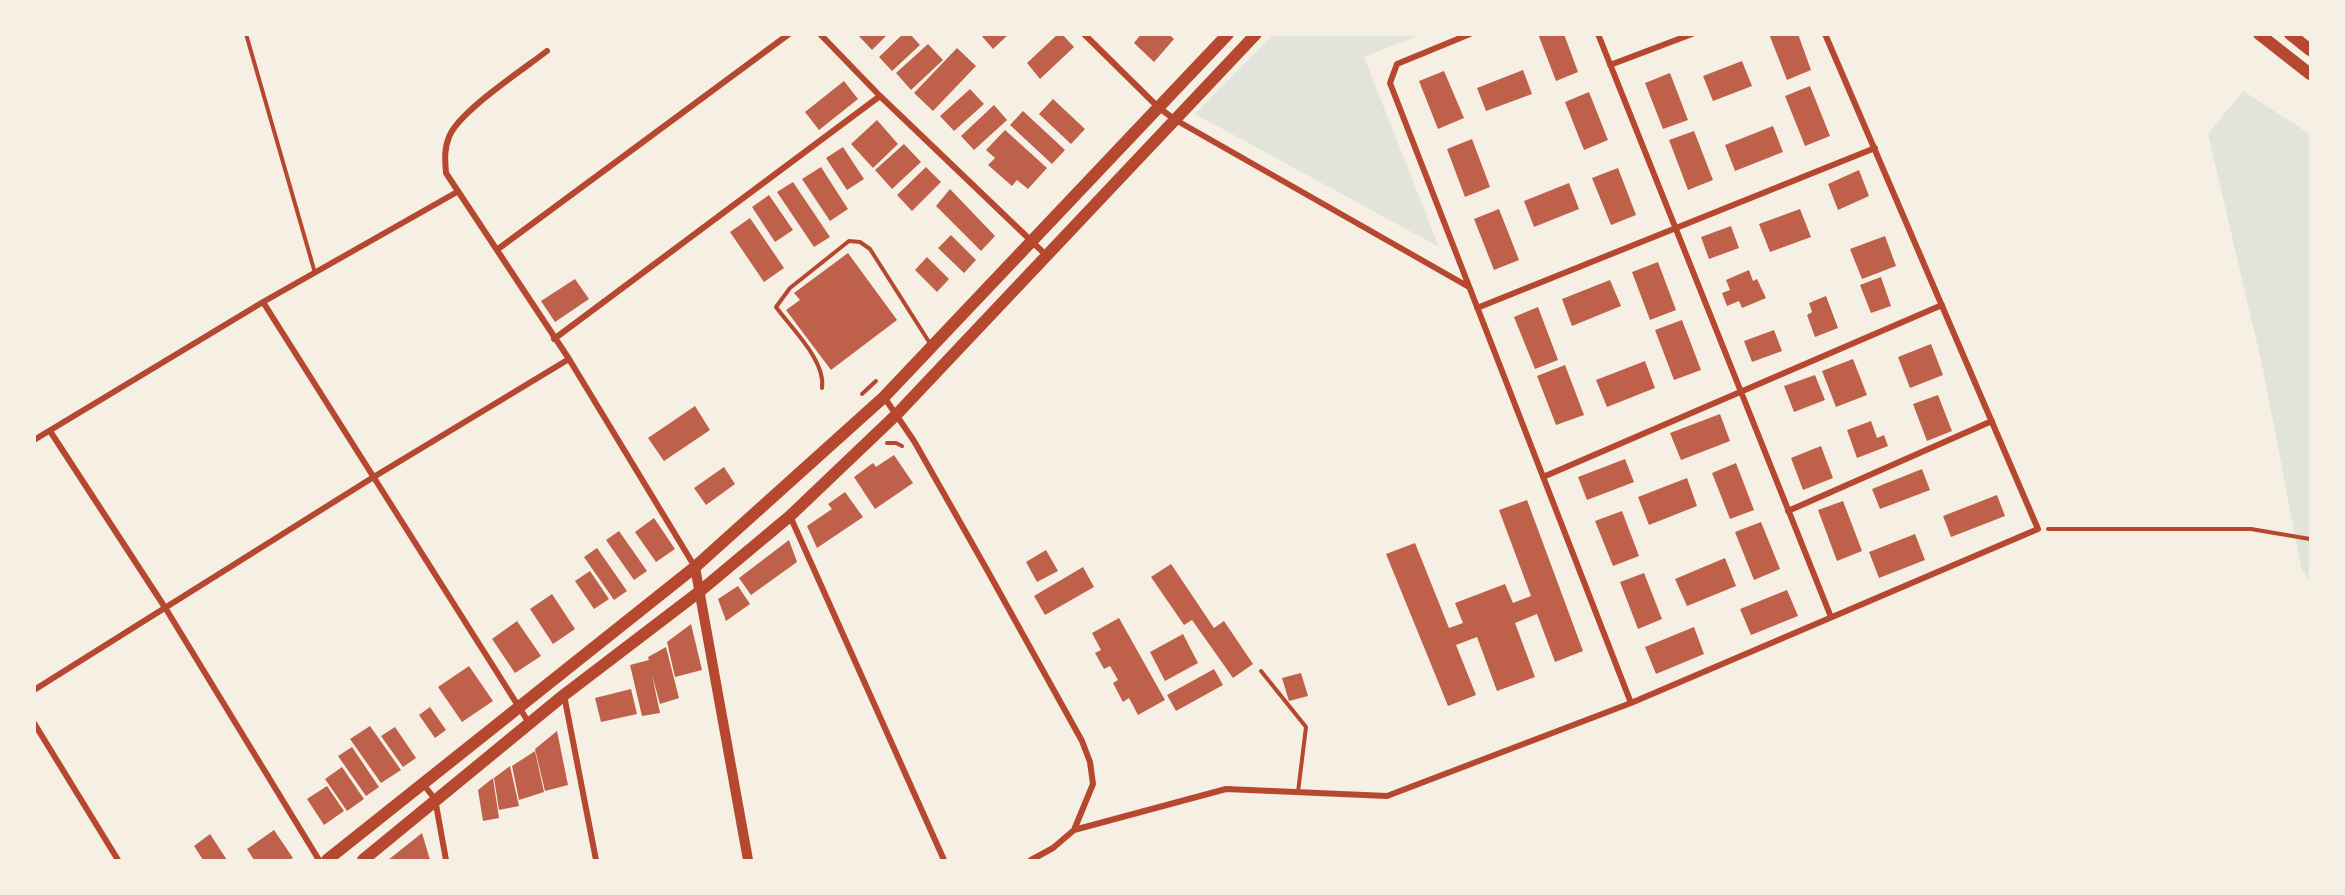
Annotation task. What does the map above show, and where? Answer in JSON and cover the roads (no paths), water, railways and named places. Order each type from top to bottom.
[{"type":"main road","points":[[327,861],[695,567],[884,397],[1228,34]]},
{"type":"main road","points":[[363,861],[529,723],[699,592],[790,516],[897,414],[1256,34]]},
{"type":"main road","points":[[2259,34],[2310,74]]},
{"type":"main road","points":[[2290,34],[2310,50]]},
{"type":"main road","points":[[695,567],[748,861]]},
{"type":"street","points":[[498,249],[789,34]]},
{"type":"street","points":[[820,34],[880,96],[1046,255]]},
{"type":"street","points":[[1084,34],[1158,107],[1174,119],[1469,287]]},
{"type":"street","points":[[1470,34],[1397,64],[1389,84],[1631,703]]},
{"type":"street","points":[[1598,34],[1831,617]]},
{"type":"street","points":[[1610,65],[1692,34]]},
{"type":"street","points":[[1031,861],[1053,848],[1074,830],[1226,789],[1387,796],[1631,703],[2038,529],[1826,34]]},
{"type":"street","points":[[547,51],[463,116],[449,135],[444,151],[447,173],[569,359],[695,567]]},
{"type":"street","points":[[554,339],[880,96]]},
{"type":"street","points":[[1477,308],[1875,148]]},
{"type":"street","points":[[34,440],[263,302],[458,192]]},
{"type":"street","points":[[263,302],[372,478],[529,723]]},
{"type":"street","points":[[1543,477],[1942,305]]},
{"type":"street","points":[[34,690],[372,478],[569,359]]},
{"type":"street","points":[[884,397],[897,414],[986,568],[1082,741],[1090,762],[1093,784],[1074,830]]},
{"type":"street","points":[[1788,511],[1992,421]]},
{"type":"street","points":[[50,431],[166,609],[319,861]]},
{"type":"street","points":[[790,516],[944,861]]},
{"type":"street","points":[[564,695],[596,861]]},
{"type":"street","points":[[34,723],[118,861]]},
{"type":"street","points":[[423,783],[435,799],[446,861]]},
{"type":"lane","points":[[246,34],[315,273]]},
{"type":"lane","points":[[822,388],[824,378],[820,366],[776,307],[790,288],[849,241],[860,242],[870,249],[931,346]]},
{"type":"lane","points":[[1261,671],[1306,727],[1298,792]]}]
